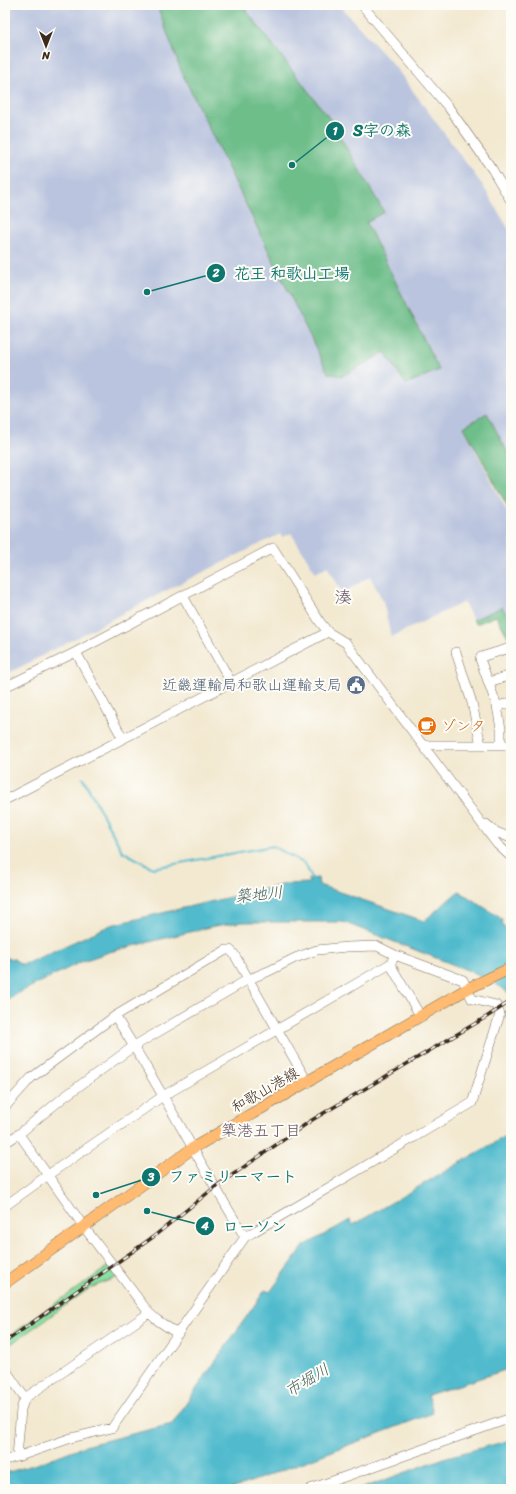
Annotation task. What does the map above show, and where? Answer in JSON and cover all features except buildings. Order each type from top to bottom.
[{"type":"main road","name":"和歌山港線","points":[[5,1283],[193,1148],[308,1083],[467,989],[511,968]]},
{"type":"street","points":[[362,5],[449,108],[492,169],[511,200]]},
{"type":"street","points":[[5,687],[76,652],[273,548],[320,622],[328,632],[346,643],[497,844],[511,857]]},
{"type":"street","points":[[182,596],[232,684]]},
{"type":"street","points":[[5,800],[232,684],[328,632]]},
{"type":"street","points":[[506,746],[497,706],[481,657],[510,648]]},
{"type":"street","points":[[76,652],[123,739]]},
{"type":"street","points":[[456,652],[472,703],[481,745]]},
{"type":"street","points":[[489,682],[511,675]]},
{"type":"street","points":[[497,706],[511,703]]},
{"type":"street","points":[[506,746],[506,732],[511,731]]},
{"type":"street","points":[[424,745],[506,746]]},
{"type":"street","points":[[478,818],[496,832],[511,838]]},
{"type":"street","points":[[5,1460],[71,1438],[112,1428],[245,1237],[472,1103],[500,1014],[496,1005],[472,999],[463,980],[395,955],[377,946],[317,950],[295,958],[248,980],[134,1046],[64,1097],[19,1134],[6,1141]]},
{"type":"street","points":[[5,1107],[32,1078],[115,1016],[226,950],[230,950],[234,954],[308,1083]]},
{"type":"street","points":[[5,1206],[163,1096],[390,964],[395,955]]},
{"type":"street","points":[[390,964],[421,1017]]},
{"type":"street","points":[[115,1016],[245,1237]]},
{"type":"street","points":[[19,1134],[84,1227],[150,1313],[157,1320],[178,1334]]},
{"type":"street","points":[[17,1457],[21,1409],[25,1398],[150,1313]]},
{"type":"street","points":[[5,1369],[25,1398]]},
{"type":"street","points":[[310,1489],[511,1418]]},
{"type":"shaded area","points":[[5,5],[157,5],[182,73],[343,376],[385,351],[439,369],[366,222],[384,212],[242,5],[339,5],[396,68],[483,186],[511,233],[511,459],[487,413],[464,428],[511,519],[511,622],[502,607],[473,620],[464,602],[391,637],[383,601],[370,576],[343,593],[327,566],[316,573],[291,533],[283,537],[280,534],[173,587],[5,675]]},
{"type":"green space","points":[[157,5],[242,5],[329,118],[384,212],[366,222],[439,370],[406,384],[385,352],[342,376],[328,373],[182,73]]},
{"type":"green space","points":[[487,413],[511,459],[511,513],[464,427]]},
{"type":"green space","points":[[502,607],[511,622],[511,642],[496,616],[476,624],[473,620]]},
{"type":"green space","points":[[109,1266],[116,1275],[116,1278],[90,1288],[5,1348],[5,1339]]},
{"type":"water","name":"築地川","points":[[318,878],[319,885],[424,921],[459,891],[502,919],[503,927],[511,931],[511,995],[501,987],[475,973],[343,922],[242,922],[214,926],[109,952],[83,961],[40,982],[13,996],[5,1003],[5,958],[14,959],[21,964],[25,964],[111,925],[286,884],[309,883],[309,879]]},
{"type":"water","name":"市堀川","points":[[511,1133],[511,1368],[428,1395],[433,1413],[232,1489],[5,1489],[5,1473],[37,1464],[84,1446],[172,1424],[265,1290],[270,1292],[304,1246],[350,1220],[353,1225]]},
{"type":"water","points":[[511,1440],[511,1489],[360,1489],[447,1457]]},
{"type":"waterway","points":[[83,778],[122,851],[153,868],[273,846],[305,864],[313,880]]},
{"type":"railway","points":[[5,1342],[153,1237],[215,1187],[312,1120],[511,1001]]},
{"type":"place","name":"S字の森","points":[[292,165]]},
{"type":"place","name":"花王 和歌山工場","points":[[147,292]]},
{"type":"place","name":"近畿運輸局和歌山運輸支局","points":[[356,685]]},
{"type":"place","name":"ゾンタ","points":[[427,726]]},
{"type":"place","name":"ファミリーマート","points":[[96,1195]]},
{"type":"place","name":"ローソン","points":[[147,1211]]},
{"type":"district","name":"湊","points":[[343,597]]},
{"type":"district","name":"築港五丁目","points":[[261,1130]]}]
